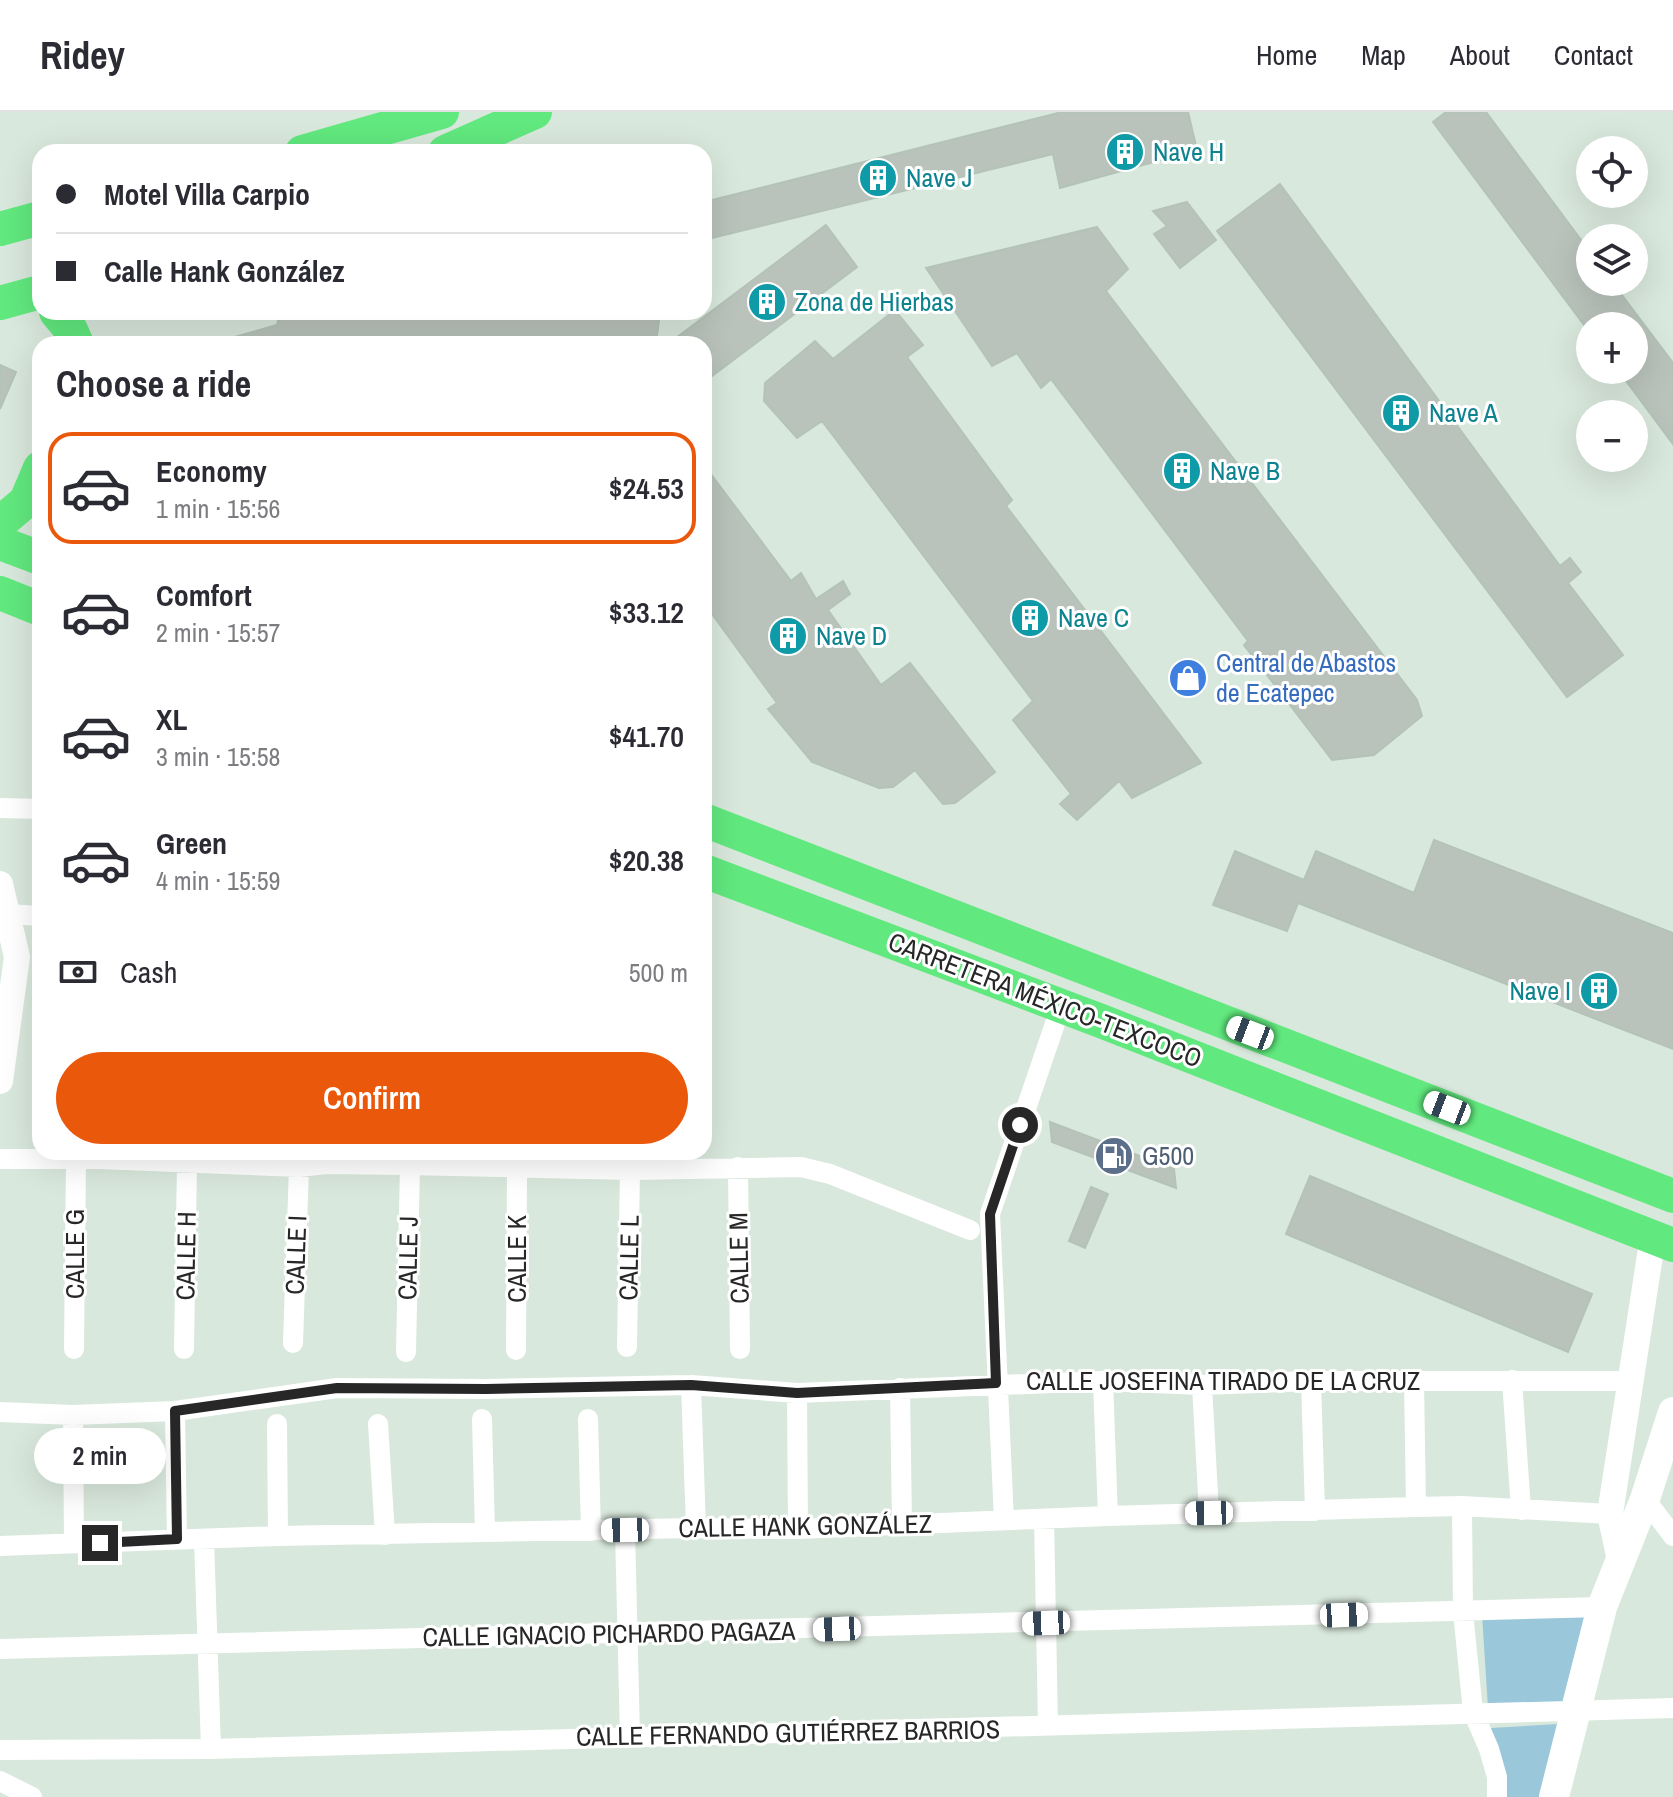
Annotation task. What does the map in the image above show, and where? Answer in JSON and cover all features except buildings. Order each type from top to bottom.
[{"type":"highway","points":[[332,144],[442,112]]},
{"type":"highway","points":[[463,144],[535,112]]},
{"type":"highway","points":[[0,210],[32,206]]},
{"type":"highway","points":[[0,229],[32,220]]},
{"type":"highway","points":[[0,523],[26,501],[32,487]]},
{"type":"highway","points":[[0,543],[32,555]]},
{"type":"highway","points":[[0,593],[32,606]]},
{"type":"highway","name":"CARRETERA MÉXICO-TEXCOCO","points":[[712,823],[1626,1179],[1670,1186]]},
{"type":"highway","name":"CARRETERA MÉXICO-TEXCOCO","points":[[712,874],[924,953],[1663,1240]]},
{"type":"highway","points":[[880,937],[894,933],[903,922],[904,907],[896,895]]},
{"type":"highway","points":[[924,953],[915,942],[915,928],[922,916],[935,910]]},
{"type":"main road","points":[[1554,1797],[1602,1607],[1645,1499],[1673,1412]]},
{"type":"street","points":[[0,808],[32,809]]},
{"type":"street","points":[[0,884],[8,914],[0,1081]]},
{"type":"street","points":[[8,914],[32,916]]},
{"type":"street","points":[[1004,1520],[990,1214],[1061,1006]]},
{"type":"street","points":[[0,1159],[32,1159]]},
{"type":"street","name":"CALLE G","points":[[74,1349],[76,1160]]},
{"type":"street","points":[[150,1160],[187,1163],[203,1160]]},
{"type":"street","points":[[233,1160],[299,1167],[320,1160]]},
{"type":"street","points":[[350,1160],[410,1165],[434,1160]]},
{"type":"street","points":[[448,1160],[517,1168],[542,1160]]},
{"type":"street","points":[[553,1160],[630,1170],[660,1161],[738,1167],[801,1167],[970,1230]]},
{"type":"street","name":"CALLE H","points":[[184,1349],[187,1163]]},
{"type":"street","name":"CALLE J","points":[[406,1352],[410,1165]]},
{"type":"street","name":"CALLE I","points":[[293,1343],[299,1167]]},
{"type":"street","name":"CALLE M","points":[[738,1167],[740,1349]]},
{"type":"street","name":"CALLE K","points":[[516,1350],[517,1168]]},
{"type":"street","name":"CALLE L","points":[[627,1347],[630,1170]]},
{"type":"street","points":[[1620,1560],[1610,1514],[1632,1381],[1663,1240]]},
{"type":"street","points":[[1414,1380],[1416,1507]]},
{"type":"street","name":"CALLE JOSEFINA TIRADO DE LA CRUZ","points":[[0,1412],[73,1415],[175,1411],[337,1388],[691,1385],[797,1393],[1103,1381],[1202,1385],[1414,1380],[1632,1381]]},
{"type":"street","points":[[1512,1380],[1521,1510]]},
{"type":"street","points":[[1103,1381],[1108,1516]]},
{"type":"street","points":[[1311,1381],[1315,1511]]},
{"type":"street","points":[[691,1385],[696,1528]]},
{"type":"street","points":[[1202,1385],[1209,1513]]},
{"type":"street","points":[[900,1388],[902,1526]]},
{"type":"street","points":[[797,1393],[798,1529]]},
{"type":"street","points":[[175,1411],[177,1539]]},
{"type":"street","points":[[73,1415],[74,1544]]},
{"type":"street","points":[[482,1419],[485,1532]]},
{"type":"street","points":[[588,1419],[591,1531]]},
{"type":"street","points":[[277,1424],[278,1536]]},
{"type":"street","points":[[378,1424],[385,1535]]},
{"type":"street","points":[[1645,1499],[1673,1536]]},
{"type":"street","points":[[1462,1506],[1463,1612],[1473,1712],[1497,1777],[1497,1797]]},
{"type":"street","name":"CALLE HANK GONZÁLEZ","points":[[0,1546],[278,1536],[798,1529],[1462,1506],[1610,1514]]},
{"type":"street","points":[[1044,1519],[1048,1726]]},
{"type":"street","points":[[625,1530],[630,1737]]},
{"type":"street","points":[[204,1539],[210,1642],[211,1749]]},
{"type":"street","name":"CALLE IGNACIO PICHARDO PAGAZA","points":[[0,1649],[1602,1607]]},
{"type":"street","name":"CALLE FERNANDO GUTIÉRREZ BARRIOS","points":[[0,1750],[211,1749],[1673,1708]]},
{"type":"street","points":[[0,1781],[32,1797]]},
{"type":"shaded area","points":[[1482,1615],[1585,1615],[1560,1711],[1488,1708]]},
{"type":"shaded area","points":[[1558,1724],[1546,1797],[1497,1797],[1491,1728]]},
{"type":"place","name":"Nave H","points":[[1125,152]]},
{"type":"place","name":"Nave J","points":[[878,178]]},
{"type":"place","name":"Zona de Hierbas","points":[[767,302]]},
{"type":"place","name":"Nave A","points":[[1401,413]]},
{"type":"place","name":"Nave B","points":[[1182,471]]},
{"type":"place","name":"Nave C","points":[[1030,618]]},
{"type":"place","name":"Nave D","points":[[788,636]]},
{"type":"place","name":"Central de Abastos de Ecatepec","points":[[1188,678]]},
{"type":"place","name":"Nave I","points":[[1599,991]]},
{"type":"place","name":"G500","points":[[1114,1156]]},
{"type":"route","points":[[100,1543],[177,1539],[175,1411],[337,1388],[691,1385],[797,1393],[996,1383],[990,1214],[1020,1125]]}]
